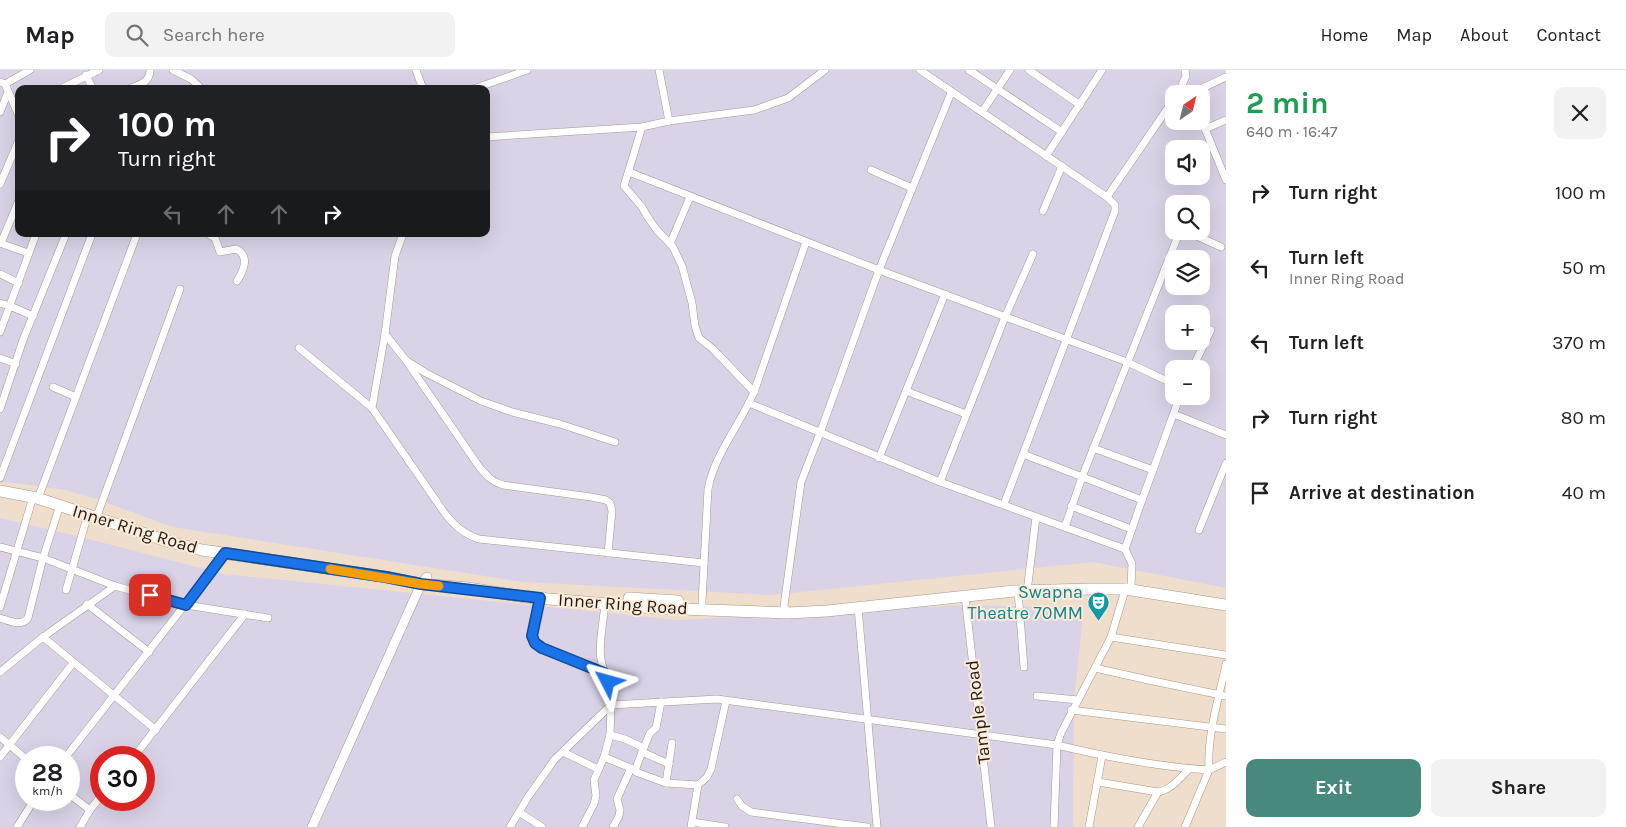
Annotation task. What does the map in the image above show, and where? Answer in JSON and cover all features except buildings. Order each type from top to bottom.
[{"type":"main road","name":"Inner Ring Road","points":[[0,485],[93,513],[179,545],[386,577],[424,581],[557,593],[785,609],[1028,584],[1091,583],[1226,598]]},
{"type":"main road","name":"Inner Ring Road","points":[[0,491],[37,495],[60,505],[93,513]]},
{"type":"main road","name":"Inner Ring Road","points":[[424,581],[540,598],[655,608],[785,609],[858,607],[1018,591],[1128,586],[1226,605]]},
{"type":"street","points":[[15,107],[2,83],[30,70]]},
{"type":"street","points":[[67,85],[99,70]]},
{"type":"street","points":[[139,85],[146,82],[150,70]]},
{"type":"street","points":[[173,70],[191,79],[198,85]]},
{"type":"street","points":[[416,70],[422,85]]},
{"type":"street","points":[[484,85],[527,70]]},
{"type":"street","points":[[659,70],[669,121]]},
{"type":"street","points":[[490,137],[642,127],[669,121],[754,110],[788,98],[825,70]]},
{"type":"street","points":[[920,70],[1107,197],[1113,202],[1115,211],[1004,504]]},
{"type":"street","points":[[969,70],[1062,132]]},
{"type":"street","points":[[982,112],[1010,70]]},
{"type":"street","points":[[1029,70],[1080,105]]},
{"type":"street","points":[[1183,85],[1186,76],[1185,70]]},
{"type":"street","points":[[1046,156],[1080,105],[1099,71]]},
{"type":"street","points":[[86,75],[92,85]]},
{"type":"street","points":[[1209,85],[1226,77]]},
{"type":"street","points":[[0,112],[8,92]]},
{"type":"street","points":[[785,609],[801,482],[879,270],[952,93]]},
{"type":"street","points":[[1107,197],[1165,112]]},
{"type":"street","points":[[1210,128],[1226,120]]},
{"type":"street","points":[[642,127],[624,182],[626,189],[670,244],[682,266],[699,338],[754,392]]},
{"type":"street","points":[[1205,130],[1224,171],[1226,180]]},
{"type":"street","points":[[0,184],[3,168],[15,147]]},
{"type":"street","points":[[1043,212],[1062,166]]},
{"type":"street","points":[[871,170],[912,188]]},
{"type":"street","points":[[628,172],[879,270],[1127,362],[1165,380]]},
{"type":"street","points":[[670,244],[690,197]]},
{"type":"street","points":[[15,209],[0,243],[28,253]]},
{"type":"street","points":[[0,332],[35,237]]},
{"type":"street","points":[[0,408],[3,390],[16,364],[65,237]]},
{"type":"street","points":[[0,477],[91,237]]},
{"type":"street","points":[[0,607],[16,552],[136,237]]},
{"type":"street","points":[[213,237],[220,252],[236,249],[241,252],[245,260],[245,266],[237,281]]},
{"type":"street","points":[[372,408],[385,334],[395,256],[402,237]]},
{"type":"street","points":[[1065,527],[1093,448],[1176,240]]},
{"type":"street","points":[[1206,240],[1221,247]]},
{"type":"street","points":[[702,602],[708,489],[711,476],[715,463],[754,392],[806,242]]},
{"type":"street","points":[[940,482],[1005,317],[1033,254]]},
{"type":"street","points":[[0,274],[19,283]]},
{"type":"street","points":[[66,590],[71,568],[180,288]]},
{"type":"street","points":[[879,458],[945,294]]},
{"type":"street","points":[[0,303],[33,316]]},
{"type":"street","points":[[1197,360],[1212,330]]},
{"type":"street","points":[[385,334],[489,478],[503,485],[601,499],[610,503],[612,511],[608,553]]},
{"type":"street","points":[[299,348],[372,408],[446,515],[466,535],[478,539],[704,563]]},
{"type":"street","points":[[0,358],[16,364]]},
{"type":"street","points":[[405,360],[481,401],[615,442]]},
{"type":"street","points":[[53,387],[76,397]]},
{"type":"street","points":[[906,391],[966,414]]},
{"type":"street","points":[[749,403],[940,482],[1125,549]]},
{"type":"street","points":[[1054,827],[1057,745],[1071,710],[1111,636],[1128,586],[1132,564],[1125,549],[1177,405]]},
{"type":"street","points":[[1174,414],[1226,435]]},
{"type":"street","points":[[1093,448],[1153,470]]},
{"type":"street","points":[[1023,454],[1142,500]]},
{"type":"street","points":[[1199,530],[1226,464]]},
{"type":"street","points":[[0,618],[20,624],[28,618],[43,558],[60,505]]},
{"type":"street","points":[[1072,506],[1131,529]]},
{"type":"street","points":[[1028,584],[1036,517]]},
{"type":"street","points":[[0,547],[43,558],[115,586],[186,605],[268,618]]},
{"type":"street","points":[[74,746],[227,551]]},
{"type":"street","points":[[312,827],[424,581]]},
{"type":"street","points":[[0,672],[87,604],[115,586]]},
{"type":"street","points":[[1018,591],[1024,667]]},
{"type":"street","name":"Tample Road","points":[[965,596],[991,827]]},
{"type":"street","points":[[540,598],[532,636],[535,643],[542,648],[604,673]]},
{"type":"street","points":[[87,604],[149,652]]},
{"type":"street","points":[[582,827],[594,804],[596,796],[594,780],[604,757],[610,735],[611,690],[600,657],[605,604]]},
{"type":"street","points":[[858,607],[877,827]]},
{"type":"street","points":[[143,746],[245,614]]},
{"type":"street","points":[[1111,636],[1226,655]]},
{"type":"street","points":[[43,637],[156,730]]},
{"type":"street","points":[[0,757],[73,663]]},
{"type":"street","points":[[1185,827],[1209,770],[1212,728],[1223,695],[1226,664]]},
{"type":"street","points":[[1095,668],[1223,695]]},
{"type":"street","points":[[1037,696],[1078,700]]},
{"type":"street","points":[[510,827],[555,760],[611,705],[717,699],[1057,745],[1102,756],[1189,768],[1209,770],[1224,764]]},
{"type":"street","points":[[725,827],[691,824],[698,785],[707,777],[711,769],[726,701]]},
{"type":"street","points":[[613,827],[619,816],[617,799],[650,733],[656,728],[661,702]]},
{"type":"street","points":[[1071,710],[1226,729]]},
{"type":"street","points":[[610,735],[625,739],[669,764]]},
{"type":"street","points":[[0,737],[15,749]]},
{"type":"street","points":[[666,783],[672,744]]},
{"type":"street","points":[[563,752],[598,770]]},
{"type":"street","points":[[1089,827],[1102,756]]},
{"type":"street","points":[[604,757],[633,769],[640,775],[666,783],[698,785]]},
{"type":"street","points":[[1098,782],[1158,792],[1177,782],[1189,768]]},
{"type":"street","points":[[1138,827],[1158,792]]},
{"type":"street","points":[[737,800],[750,812],[868,827]]},
{"type":"street","points":[[80,802],[90,810],[80,827]]},
{"type":"street","points":[[17,827],[27,811]]},
{"type":"street","points":[[519,812],[542,827]]},
{"type":"shaded area","points":[[0,70],[1226,70],[1226,588],[1093,562],[772,595],[523,582],[173,527],[93,498],[65,490],[0,481]]},
{"type":"shaded area","points":[[0,518],[224,574],[677,620],[965,605],[1084,608],[1074,700],[1073,827],[0,827]]},
{"type":"slow traffic","points":[[330,569],[439,586]]},
{"type":"place","name":"Swapna Theatre 70MM","points":[[1099,621]]},
{"type":"route","points":[[150,595],[186,605],[225,553],[421,584],[468,588],[540,598],[532,636],[535,643],[542,648],[604,673],[608,682]]}]
